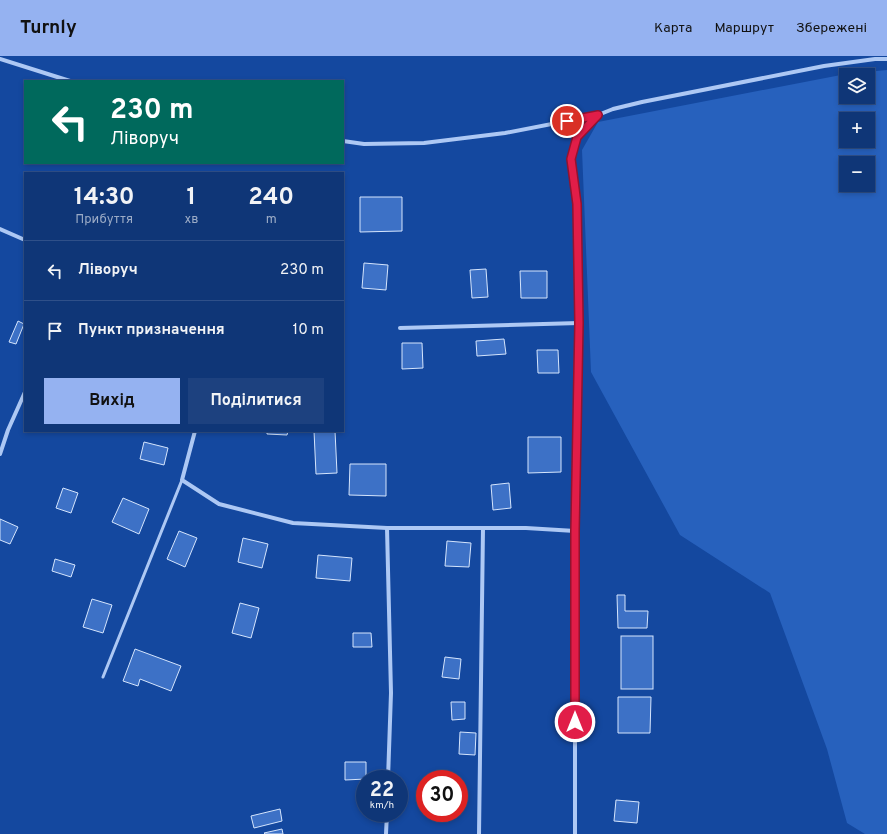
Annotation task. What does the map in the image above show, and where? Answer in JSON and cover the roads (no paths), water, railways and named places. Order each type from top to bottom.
[{"type":"street","points":[[0,59],[67,80]]},
{"type":"street","points":[[344,141],[364,144],[424,143],[505,133],[598,115],[613,109],[642,102],[824,66],[875,59],[887,59]]},
{"type":"street","points":[[575,834],[575,531],[579,323],[577,204],[571,159],[577,137],[598,115]]},
{"type":"street","points":[[0,229],[24,240]]},
{"type":"street","points":[[400,328],[579,323]]},
{"type":"street","points":[[0,454],[8,430],[24,394]]},
{"type":"street","points":[[195,432],[182,480],[219,504],[293,523],[387,528],[526,528],[575,531]]},
{"type":"street","points":[[387,528],[391,693],[388,770]]},
{"type":"street","points":[[479,834],[483,528]]},
{"type":"street","points":[[386,834],[387,822]]},
{"type":"lane","points":[[103,677],[182,480]]}]
